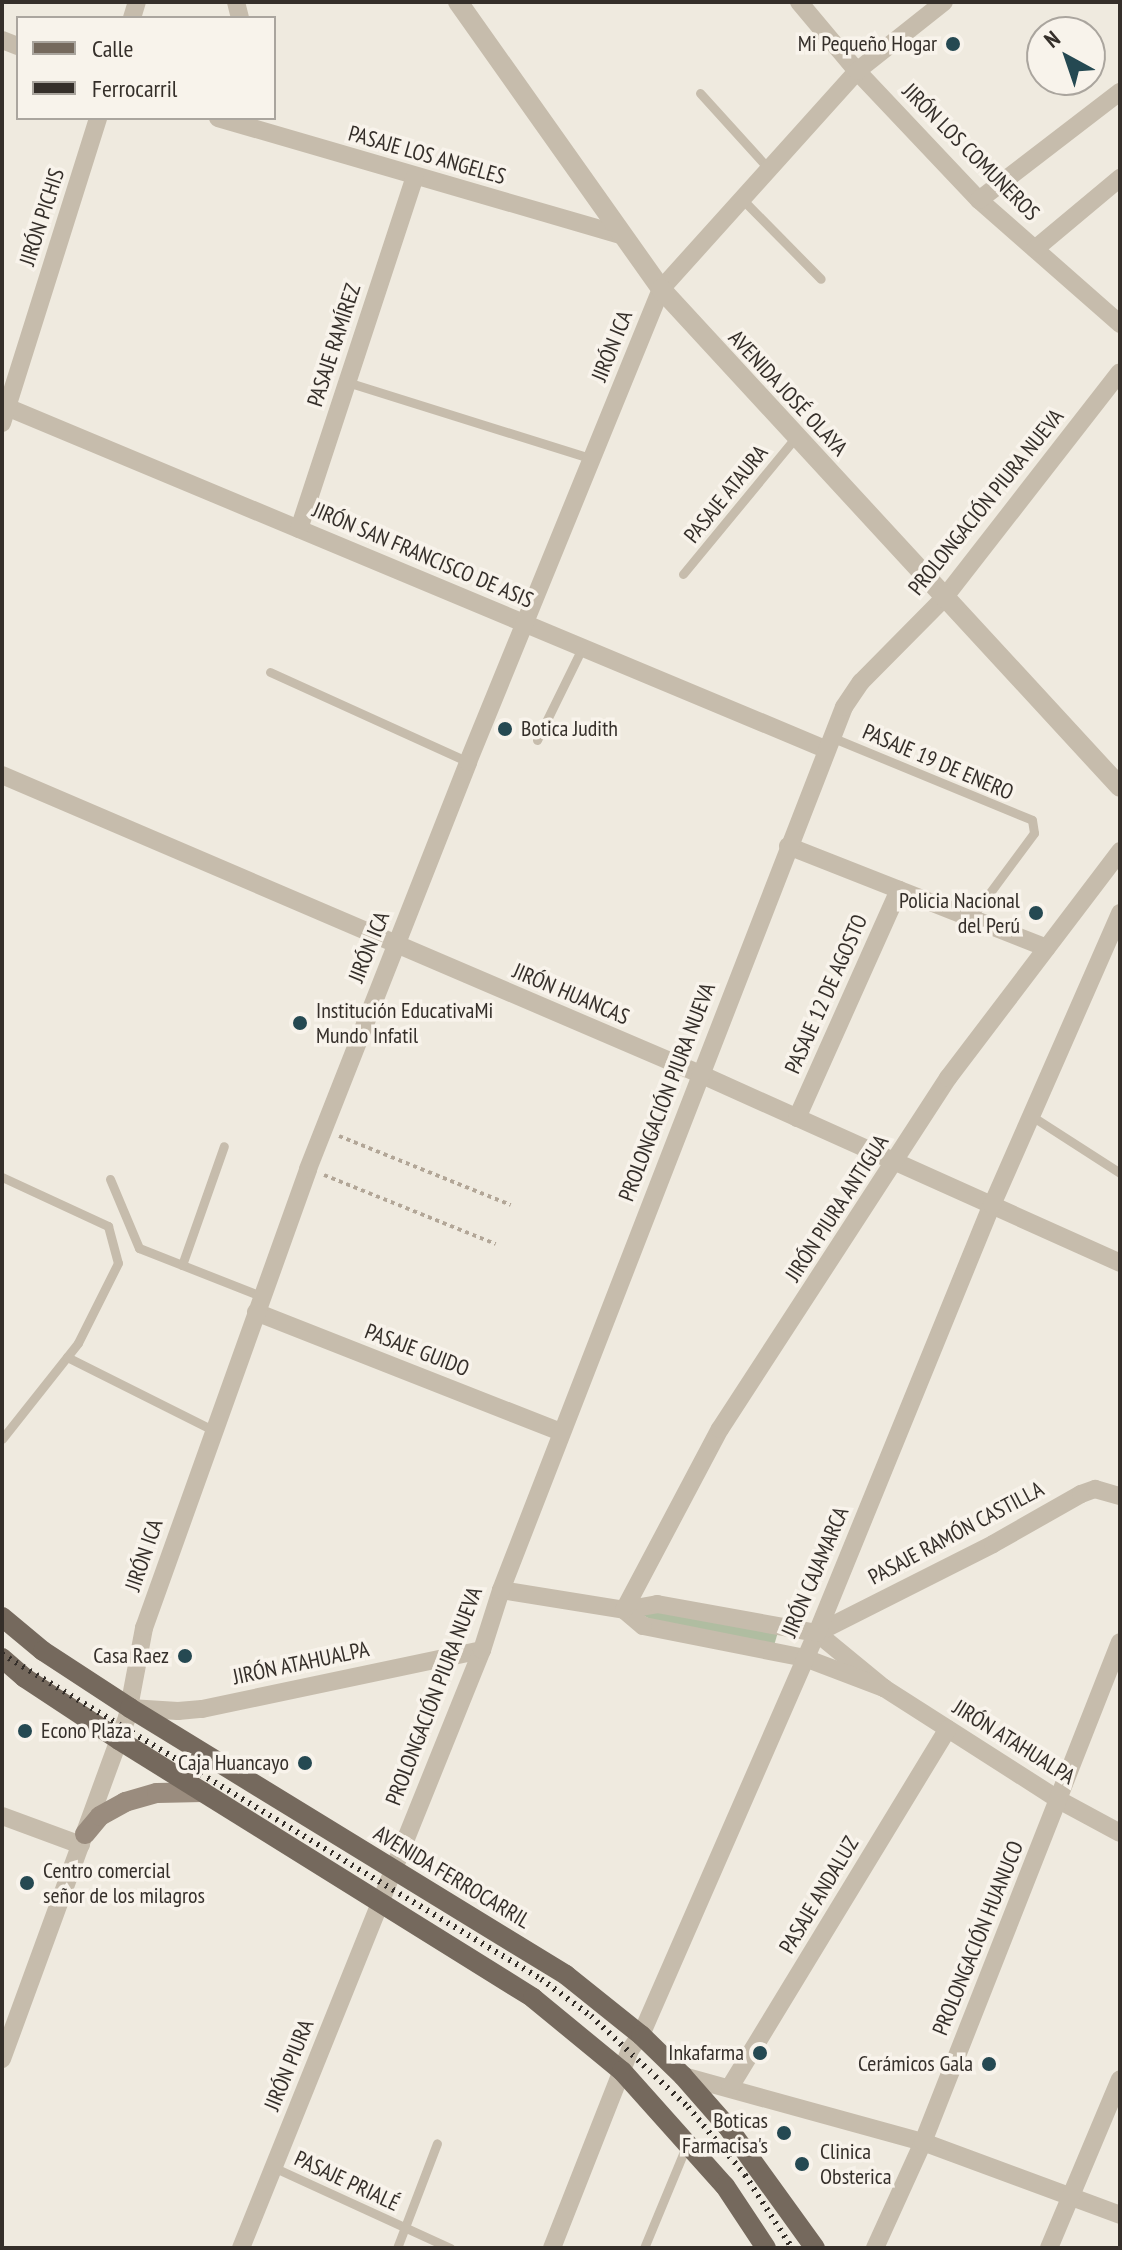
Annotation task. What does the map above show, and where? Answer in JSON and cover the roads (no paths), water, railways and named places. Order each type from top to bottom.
[{"type":"main road","name":"AVENIDA FERROCARRIL","points":[[2,1617],[43,1651],[130,1708],[566,1975],[641,2035],[683,2076],[727,2126],[815,2248]]},
{"type":"main road","points":[[2,1658],[25,1678],[119,1740],[381,1900],[533,1998],[622,2071],[725,2186],[766,2248]]},
{"type":"main road","points":[[83,1840],[100,1816],[125,1802],[157,1793],[203,1792]]},
{"type":"street","name":"JIRÓN LOS COMUNEROS","points":[[800,2],[857,71],[979,200],[1120,324]]},
{"type":"street","name":"JIRÓN ICA","points":[[3,2055],[119,1740],[130,1708],[144,1628],[308,1169],[468,762],[661,289],[857,71],[944,2]]},
{"type":"street","name":"AVENIDA JOSÉ OLAYA","points":[[459,3],[661,289],[1120,787]]},
{"type":"street","points":[[979,200],[1120,92]]},
{"type":"street","name":"JIRÓN PICHIS","points":[[4,411],[97,120]]},
{"type":"street","name":"PASAJE LOS ANGELES","points":[[228,120],[623,236]]},
{"type":"street","name":"PASAJE RAMÍREZ","points":[[299,529],[415,177]]},
{"type":"street","points":[[1035,249],[1120,178]]},
{"type":"street","name":"PROLONGACIÓN PIURA NUEVA","points":[[381,1900],[482,1650],[501,1590],[561,1432],[828,743],[861,682],[944,598],[1120,372]]},
{"type":"street","name":"JIRÓN SAN FRANCISCO DE ASIS","points":[[4,411],[299,529],[582,648],[828,743]]},
{"type":"street","name":"JIRÓN HUANCAS","points":[[2,775],[700,1074],[1120,1263]]},
{"type":"street","points":[[788,846],[1047,948]]},
{"type":"street","name":"JIRÓN PIURA ANTIGUA","points":[[624,1610],[720,1429],[897,1162],[948,1078],[1120,851]]},
{"type":"street","name":"PASAJE 12 DE AGOSTO","points":[[797,1118],[899,890]]},
{"type":"street","name":"JIRÓN CAJAMARCA","points":[[552,2248],[622,2071],[641,2035],[817,1633],[992,1205],[1120,913]]},
{"type":"street","name":"PASAJE GUIDO","points":[[258,1304],[561,1432]]},
{"type":"street","name":"PASAJE RAMÓN CASTILLA","points":[[817,1633],[993,1544],[1081,1494],[1095,1489],[1120,1496]]},
{"type":"street","name":"JIRÓN ATAHUALPA","points":[[501,1590],[624,1610],[657,1604],[817,1633],[884,1688],[1059,1800],[1120,1833]]},
{"type":"street","name":"JIRÓN ATAHUALPA","points":[[624,1610],[643,1626],[805,1658],[884,1688]]},
{"type":"street","name":"PROLONGACIÓN HUANUCO","points":[[875,2248],[923,2142],[1120,1642]]},
{"type":"street","name":"JIRÓN ATAHUALPA","points":[[130,1708],[202,1709],[482,1650]]},
{"type":"street","name":"PASAJE ANDALUZ","points":[[730,2087],[948,1729]]},
{"type":"street","points":[[2,1816],[83,1840]]},
{"type":"street","name":"JIRÓN PIURA","points":[[241,2248],[381,1900]]},
{"type":"street","points":[[683,2076],[923,2142],[1120,2215]]},
{"type":"street","points":[[1049,2248],[1120,2079]]},
{"type":"lane","points":[[700,93],[768,168]]},
{"type":"lane","points":[[741,198],[821,279]]},
{"type":"lane","points":[[347,382],[593,459]]},
{"type":"lane","name":"PASAJE ATAURA","points":[[683,574],[796,437]]},
{"type":"lane","points":[[537,740],[582,648]]},
{"type":"lane","points":[[270,672],[468,762]]},
{"type":"lane","name":"PASAJE 19 DE ENERO","points":[[828,743],[1032,820],[1034,833],[971,918]]},
{"type":"lane","points":[[1030,1115],[1120,1173]]},
{"type":"lane","points":[[182,1265],[224,1146]]},
{"type":"lane","points":[[2,1177],[108,1226],[118,1263],[78,1343],[2,1439]]},
{"type":"lane","points":[[110,1179],[139,1248],[182,1265],[258,1304]]},
{"type":"lane","points":[[67,1357],[213,1430]]},
{"type":"lane","points":[[644,2248],[687,2142]]},
{"type":"lane","name":"PASAJE PRIALÉ","points":[[397,2248],[437,2143]]},
{"type":"lane","name":"PASAJE PRIALÉ","points":[[273,2167],[450,2248]]},
{"type":"railway","points":[[2,1654],[541,1979],[591,2016],[688,2107],[745,2175],[792,2248]]},
{"type":"place","name":"Mi Pequeño Hogar","points":[[953,44]]},
{"type":"place","name":"Botica Judith","points":[[505,729]]},
{"type":"place","name":"Policia Nacional del Perú","points":[[1036,913]]},
{"type":"place","name":"Institución EducativaMi Mundo Infatil","points":[[300,1023]]},
{"type":"place","name":"Casa Raez","points":[[185,1656]]},
{"type":"place","name":"Econo Plaza","points":[[25,1731]]},
{"type":"place","name":"Caja Huancayo","points":[[305,1763]]},
{"type":"place","name":"Centro comercial señor de los milagros","points":[[27,1883]]},
{"type":"place","name":"Inkafarma","points":[[760,2053]]},
{"type":"place","name":"Cerámicos Gala","points":[[989,2064]]},
{"type":"place","name":"Boticas Farmacisa's","points":[[784,2133]]},
{"type":"place","name":"Clinica Obsterica","points":[[802,2164]]}]
